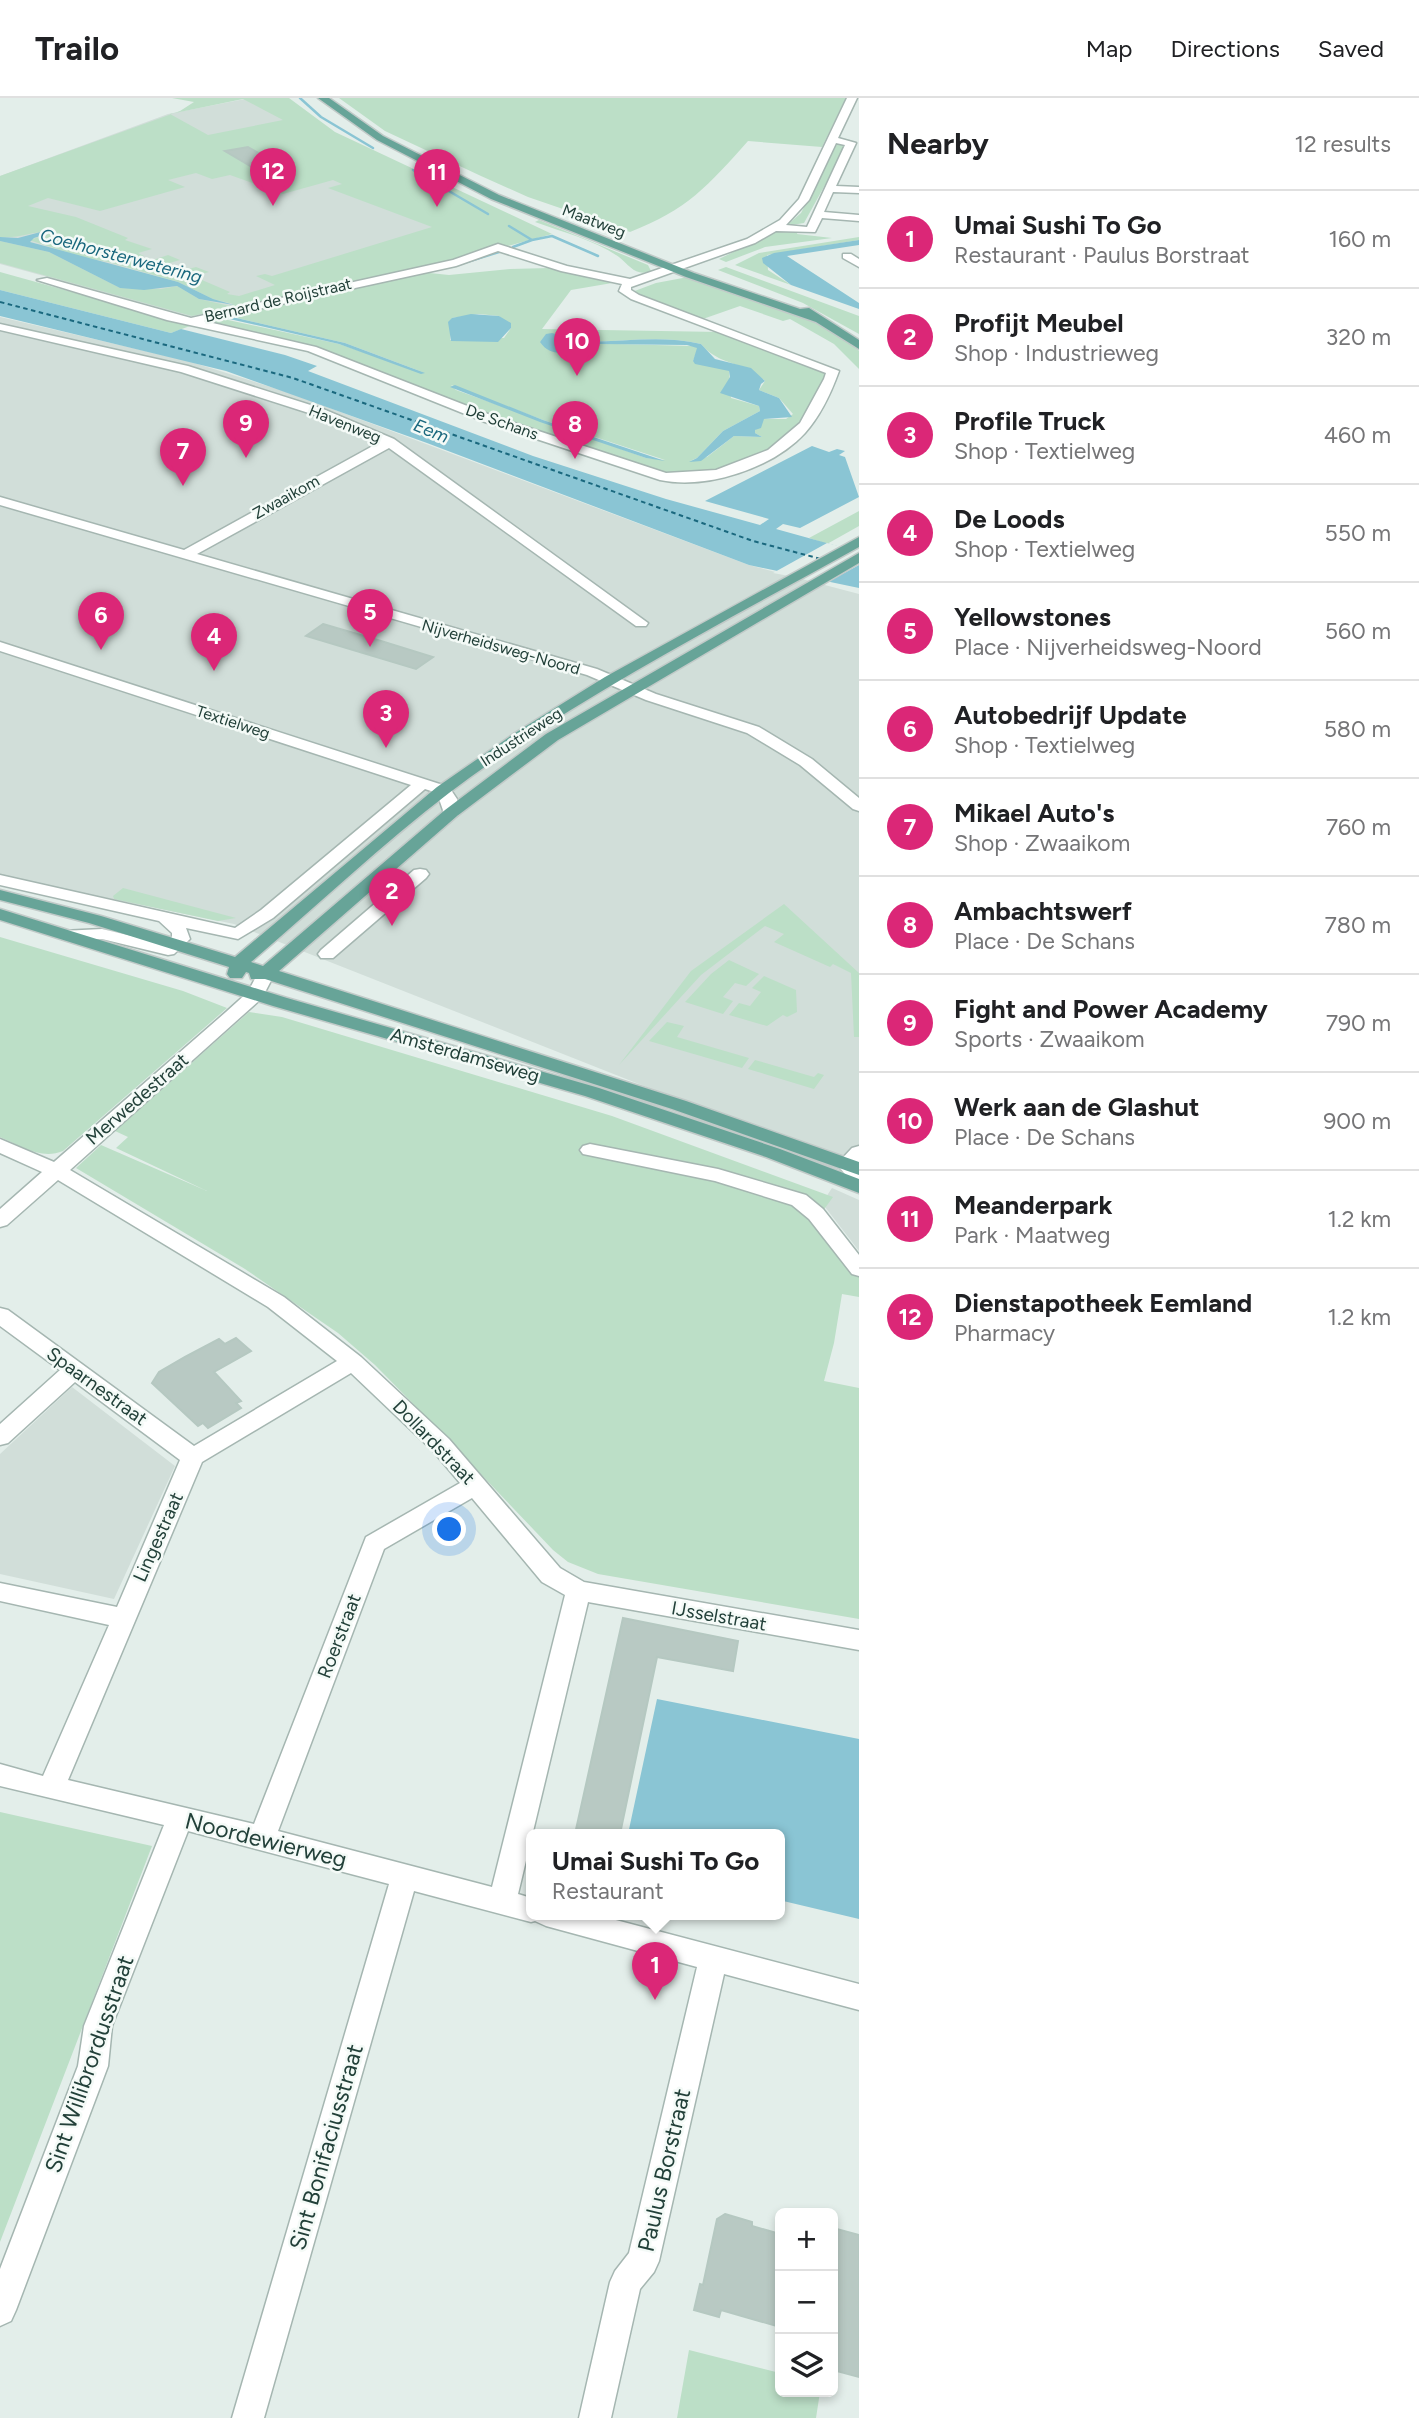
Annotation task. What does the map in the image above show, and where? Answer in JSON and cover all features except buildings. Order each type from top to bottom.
[{"type":"main road","name":"Maatweg","points":[[323,98],[428,165],[495,197],[674,269],[817,319]]},
{"type":"main road","name":"Maatweg","points":[[370,130],[525,204],[788,302],[859,345]]},
{"type":"main road","name":"Industrieweg","points":[[250,977],[443,790],[521,736],[610,680],[853,544]]},
{"type":"main road","name":"Industrieweg","points":[[250,977],[383,871],[450,813],[552,737],[859,557]]},
{"type":"main road","name":"Amsterdamseweg","points":[[0,895],[177,943],[250,977],[760,1148],[859,1186]]},
{"type":"main road","name":"Amsterdamseweg","points":[[0,914],[195,975],[250,977],[656,1096],[856,1166]]},
{"type":"main road","points":[[195,975],[250,977]]},
{"type":"street","points":[[631,282],[746,244],[775,228],[801,205],[836,141],[852,98]]},
{"type":"street","points":[[775,228],[811,230],[851,143],[836,141]]},
{"type":"street","points":[[829,189],[859,190]]},
{"type":"street","points":[[818,215],[859,218]]},
{"type":"street","name":"Bernard de Roijstraat","points":[[43,280],[188,322],[371,279],[456,263],[498,247],[576,271],[631,282]]},
{"type":"street","points":[[846,256],[859,264]]},
{"type":"street","name":"De Schans","points":[[188,322],[312,349],[489,419],[665,477],[687,478],[725,472],[773,452],[799,433],[814,411],[833,371],[635,298],[625,291],[631,282]]},
{"type":"street","name":"Havenweg","points":[[0,327],[184,369],[319,412],[390,442],[641,623]]},
{"type":"street","name":"Zwaaikom","points":[[184,555],[390,442]]},
{"type":"street","name":"Nijverheidsweg-Noord","points":[[0,501],[592,672],[630,689],[753,730],[788,749],[859,806]]},
{"type":"street","name":"Textielweg","points":[[0,646],[443,790]]},
{"type":"street","points":[[0,880],[238,934],[267,914],[423,783]]},
{"type":"street","points":[[443,790],[449,799],[450,813]]},
{"type":"street","points":[[327,954],[416,878],[383,871]]},
{"type":"street","points":[[166,919],[181,932],[181,939],[177,943]]},
{"type":"street","name":"Amsterdamseweg","points":[[68,935],[102,934],[168,950],[177,943]]},
{"type":"street","name":"Merwedestraat","points":[[0,1220],[97,1133],[250,977]]},
{"type":"street","name":"Dollardstraat","points":[[0,1145],[55,1170],[276,1302],[353,1362],[441,1446],[551,1575],[578,1591]]},
{"type":"street","points":[[590,1150],[718,1175],[799,1200],[816,1214],[859,1269]]},
{"type":"street","name":"Spaarnestraat","points":[[0,1315],[193,1457]]},
{"type":"street","points":[[193,1457],[353,1362]]},
{"type":"street","points":[[0,1437],[75,1369]]},
{"type":"street","name":"Lingestraat","points":[[51,1789],[193,1457]]},
{"type":"street","name":"Roerstraat","points":[[262,1838],[374,1543],[475,1485]]},
{"type":"street","points":[[502,1902],[578,1591]]},
{"type":"street","name":"IJsselstraat","points":[[578,1591],[859,1640]]},
{"type":"street","points":[[0,1592],[123,1618]]},
{"type":"street","name":"Noordewierweg","points":[[0,1775],[262,1838],[526,1909]]},
{"type":"street","name":"Sint Willibrordusstraat","points":[[0,2310],[93,2066],[98,2026],[180,1818]]},
{"type":"street","name":"Sint Bonifaciusstraat","points":[[248,2418],[405,1875]]},
{"type":"street","points":[[570,1920],[859,1997]]},
{"type":"street","name":"Paulus Borstraat","points":[[595,2418],[626,2282],[643,2261],[713,1958]]},
{"type":"shaded area","points":[[250,98],[314,122],[523,240],[453,259],[190,316],[0,264],[0,176],[168,114]]},
{"type":"shaded area","points":[[0,317],[188,361],[290,393],[749,565],[859,594],[859,1171],[234,924],[0,876]]},
{"type":"shaded area","points":[[832,1188],[859,1200],[859,1251],[822,1203]]},
{"type":"shaded area","points":[[72,1387],[175,1466],[114,1599],[0,1574],[0,1454]]},
{"type":"green space","points":[[172,98],[289,98],[335,132],[552,234],[508,246],[489,247],[451,263],[192,316],[0,263],[0,241],[49,252],[120,288],[161,289],[177,286],[199,299],[230,306],[233,304],[213,299],[178,282],[109,262],[85,258],[29,240],[56,232],[0,237],[0,176],[171,114],[208,135],[283,120],[243,99],[174,113],[194,102]],"holes":[[[196,173],[212,179],[230,175],[283,194],[333,180],[342,184],[328,188],[432,227],[272,276],[256,276],[275,285],[239,296],[227,294],[230,292],[202,280],[197,281],[200,280],[195,276],[209,272],[196,267],[181,271],[168,269],[172,268],[166,264],[180,260],[168,255],[153,260],[140,258],[144,256],[138,253],[152,249],[125,240],[128,238],[76,217],[28,206],[48,198],[100,211],[185,187],[168,180]]]},
{"type":"green space","points":[[339,98],[846,98],[822,147],[748,141],[695,195],[667,215],[630,232],[528,197],[481,176],[385,131]]},
{"type":"green space","points":[[837,144],[847,145],[804,223],[786,226],[801,213]]},
{"type":"green space","points":[[539,220],[648,265],[651,271],[637,272],[610,251],[535,222]]},
{"type":"green space","points":[[781,229],[798,230],[797,234],[832,238],[765,247],[726,262],[719,259]]},
{"type":"green space","points":[[859,237],[859,240],[767,255],[768,270],[791,285],[735,265],[759,253]]},
{"type":"green space","points":[[726,267],[859,316],[859,334],[803,303],[718,270]]},
{"type":"green space","points":[[549,268],[618,282],[571,290],[542,329],[720,332],[829,373],[804,422],[784,443],[723,471],[672,476],[490,418],[361,365],[203,322],[203,318],[420,272],[449,275]],"holes":[[[249,311],[232,317],[345,343],[425,373],[339,344],[228,320],[227,315]],[[479,314],[499,316],[511,328],[504,338],[450,340],[452,318]],[[555,334],[555,339],[573,341],[665,339],[701,344],[716,356],[749,370],[765,381],[759,390],[779,398],[793,414],[786,419],[763,419],[755,430],[755,433],[762,437],[734,436],[707,457],[690,461],[697,458],[723,431],[760,411],[759,406],[731,398],[729,370],[693,361],[698,348],[693,346],[540,342]],[[451,385],[543,420],[665,460],[646,458],[456,390]]]},
{"type":"green space","points":[[0,272],[190,326],[171,333],[0,290]]},
{"type":"green space","points":[[688,277],[777,306],[820,325],[859,351],[859,369],[834,344],[790,319],[783,321],[740,306],[700,320],[632,292],[656,283]]},
{"type":"green space","points":[[859,511],[859,526],[827,544],[809,538]]},
{"type":"green space","points":[[123,888],[236,918],[218,921],[114,899],[113,896]]},
{"type":"green space","points":[[784,904],[859,973],[859,1037],[854,1037],[851,973],[833,964],[830,967],[774,942],[784,934],[765,926],[701,975],[619,1065],[691,971]]},
{"type":"green space","points":[[0,937],[183,991],[227,1008],[63,1151],[47,1154],[31,1151],[0,1137]]},
{"type":"green space","points":[[729,960],[759,974],[746,986],[735,983],[723,997],[733,1001],[723,1014],[685,1002],[711,974]]},
{"type":"green space","points":[[764,976],[796,990],[797,1012],[787,1017],[783,1015],[767,1026],[729,1015],[739,1003],[750,1006],[761,992],[752,988]]},
{"type":"green space","points":[[249,1012],[282,1017],[612,1116],[833,1197],[820,1215],[797,1200],[704,1177],[788,1201],[832,1235],[859,1277],[859,1297],[842,1294],[824,1381],[859,1388],[859,1619],[598,1574],[568,1562],[553,1550],[375,1365],[338,1333],[245,1269],[76,1168],[101,1145],[207,1191],[116,1148],[128,1137],[115,1131]]},
{"type":"green space","points":[[667,1022],[684,1026],[677,1037],[749,1058],[742,1068],[649,1041]]},
{"type":"green space","points":[[755,1060],[814,1077],[818,1073],[824,1075],[814,1089],[748,1069]]},
{"type":"green space","points":[[0,1812],[152,1846],[0,2242]]},
{"type":"green space","points":[[689,2350],[775,2372],[775,2397],[819,2397],[816,2418],[677,2418]]},
{"type":"water","points":[[48,230],[56,231],[34,238],[30,242],[178,282],[213,299],[234,305],[199,299],[177,286],[144,290],[120,288],[49,252],[0,241],[0,237],[18,238]]},
{"type":"water","points":[[859,240],[859,245],[787,256],[859,303],[859,309],[791,285],[763,263],[762,258],[774,253]]},
{"type":"water","name":"Eem","points":[[0,290],[171,333],[181,329],[285,355],[317,366],[308,371],[533,456],[666,499],[760,525],[769,519],[705,501],[812,446],[829,452],[837,449],[845,451],[839,455],[845,457],[859,497],[800,528],[783,524],[776,529],[859,552],[859,588],[749,565],[427,443],[226,371],[0,316]]},
{"type":"water","points":[[254,309],[232,317],[345,343],[425,373],[421,374],[339,344],[225,318]]},
{"type":"water","points":[[471,314],[499,316],[511,323],[511,328],[498,342],[451,341],[448,322],[452,318]]},
{"type":"water","points":[[546,334],[556,334],[555,339],[573,341],[665,339],[701,344],[715,359],[751,368],[765,381],[759,390],[779,398],[792,417],[764,419],[761,428],[755,430],[755,433],[762,437],[734,436],[701,461],[689,462],[697,458],[723,431],[760,411],[759,406],[720,393],[730,377],[729,371],[695,364],[693,361],[697,348],[687,345],[600,344],[568,352],[553,352],[540,342]]},
{"type":"water","points":[[455,385],[543,420],[665,461],[646,458],[540,422],[450,387]]},
{"type":"water","points":[[657,1699],[859,1739],[859,1919],[785,1901],[785,1829],[629,1829]]},
{"type":"pier","points":[[827,543],[859,551],[859,565],[826,583],[773,573]]},
{"type":"waterway","points":[[300,98],[321,117],[373,148]]},
{"type":"waterway","points":[[413,170],[488,214]]},
{"type":"waterway","points":[[509,226],[532,240]]},
{"type":"waterway","points":[[532,240],[552,236],[598,256]]},
{"type":"waterway","points":[[513,247],[532,240]]},
{"type":"waterway","points":[[454,266],[499,252]]},
{"type":"ferry route","points":[[0,302],[293,378],[753,541],[821,559]]},
{"type":"place","name":"Dienstapotheek Eemland","points":[[273,206]]},
{"type":"place","name":"Meanderpark","points":[[437,207]]},
{"type":"place","name":"Werk aan de Glashut","points":[[577,376]]},
{"type":"place","name":"Fight and Power Academy","points":[[246,458]]},
{"type":"place","name":"Ambachtswerf","points":[[575,459]]},
{"type":"place","name":"Mikael Auto's","points":[[183,486]]},
{"type":"place","name":"Yellowstones","points":[[370,647]]},
{"type":"place","name":"Autobedrijf Update","points":[[101,650]]},
{"type":"place","name":"De Loods","points":[[214,671]]},
{"type":"place","name":"Profile Truck","points":[[386,748]]},
{"type":"place","name":"Profijt Meubel","points":[[392,926]]},
{"type":"place","name":"Umai Sushi To Go","points":[[655,2000]]},
{"type":"water label","name":"Coelhorsterwetering","points":[[121,256]]}]
